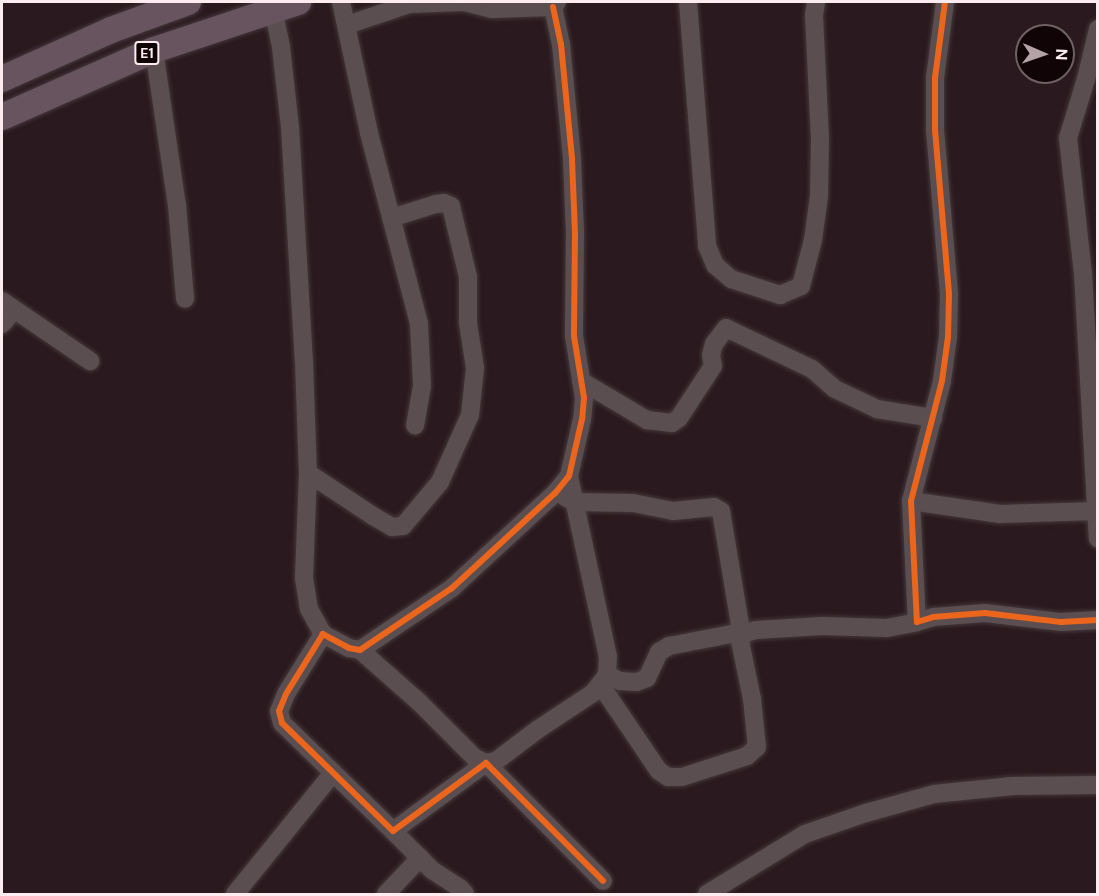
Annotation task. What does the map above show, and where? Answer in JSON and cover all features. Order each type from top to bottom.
[{"type":"highway","name":"E1","points":[[2,79],[111,30],[188,2]]},
{"type":"highway","name":"E1","points":[[2,117],[154,50],[298,2]]},
{"type":"street","points":[[341,2],[348,25],[369,133],[421,342],[422,386],[415,425]]},
{"type":"street","points":[[348,25],[409,4],[464,2],[492,9],[555,4],[572,159],[575,233],[574,336],[584,398],[582,419],[568,476],[555,493],[452,588],[360,650]]},
{"type":"street","points":[[688,2],[707,246],[715,265],[731,279],[780,295],[801,286],[813,240],[819,196],[820,139],[814,15],[816,2]]},
{"type":"street","points":[[917,622],[911,501],[942,381],[948,336],[950,294],[935,130],[936,78],[945,2]]},
{"type":"street","points":[[273,9],[281,47],[290,128],[308,473],[304,578],[309,609],[323,634],[349,648],[360,650],[419,702],[475,759],[486,763],[603,881]]},
{"type":"street","points":[[1098,29],[1068,138],[1090,274],[1098,539]]},
{"type":"street","points":[[154,50],[177,205],[185,298]]},
{"type":"street","points":[[308,473],[392,527],[403,526],[440,482],[470,416],[475,368],[468,323],[468,278],[451,206],[444,203],[436,204],[391,218]]},
{"type":"street","points":[[6,312],[90,361]]},
{"type":"street","points":[[581,381],[647,420],[672,423],[679,418],[713,366],[711,355],[714,344],[726,328],[812,369],[835,389],[877,410],[933,418]]},
{"type":"street","points":[[555,493],[575,502],[633,503],[673,511],[714,507],[721,511],[742,634],[740,641],[752,699],[757,747],[747,756],[691,775],[673,778],[659,771],[604,680],[605,644],[575,502],[568,476]]},
{"type":"street","points":[[911,501],[1000,514],[1096,511]]},
{"type":"street","points":[[604,680],[637,682],[647,678],[659,652],[669,646],[752,631],[822,626],[887,628],[933,617],[985,613],[1061,622],[1098,620]]},
{"type":"street","points":[[323,634],[279,711],[282,723],[432,870],[460,888],[465,894]]},
{"type":"street","points":[[393,831],[486,763],[496,761],[537,730],[593,693],[604,680]]},
{"type":"street","points":[[235,894],[333,773]]},
{"type":"street","points":[[707,894],[805,834],[866,813],[934,794],[1013,786],[1098,785]]},
{"type":"street","points":[[386,894],[420,858]]},
{"type":"cycle path","points":[[945,2],[935,78],[935,130],[949,294],[948,337],[942,381],[911,501],[917,622],[933,617],[985,613],[1061,622],[1098,620]]},
{"type":"cycle path","points":[[553,7],[561,44],[572,159],[575,233],[574,336],[584,398],[582,419],[569,476],[555,493],[452,588],[360,650],[349,648],[323,634],[286,694],[279,711],[282,723],[393,831],[486,763],[603,881]]}]
